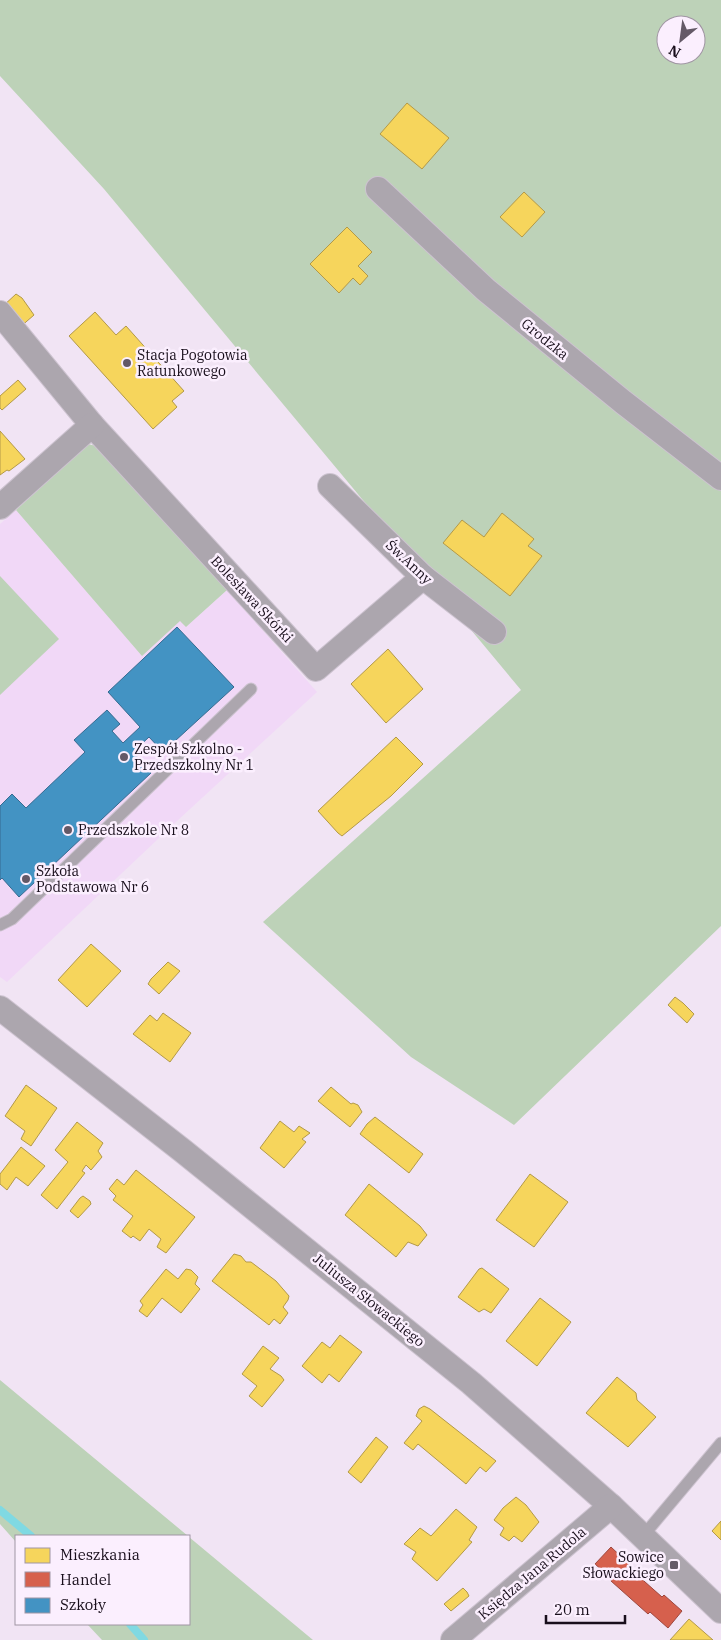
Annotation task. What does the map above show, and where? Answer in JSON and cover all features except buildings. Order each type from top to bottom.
[{"type":"street","name":"Grodzka","points":[[378,189],[486,290],[623,402],[721,478]]},
{"type":"street","name":"Bolesława Skórki","points":[[0,313],[92,425],[316,669],[423,577]]},
{"type":"street","points":[[0,507],[92,425]]},
{"type":"street","name":"Św.Anny","points":[[330,486],[423,577],[494,632]]},
{"type":"street","name":"Juliusza Słowackiego","points":[[0,1008],[354,1287],[471,1384],[611,1506],[721,1611]]},
{"type":"street","name":"Księdza Jana Rudola","points":[[453,1640],[611,1506]]},
{"type":"lane","points":[[0,925],[12,919],[251,689]]},
{"type":"lane","points":[[643,1536],[721,1443]]},
{"type":"shaded area","name":"Zespół Szkolno - Przedszkolny Nr 1","points":[[16,510],[142,656],[180,620],[186,627],[227,590],[317,692],[7,982],[0,977],[0,524]]},
{"type":"green space","points":[[0,0],[721,0],[721,926],[514,1125],[411,1057],[263,922],[521,690],[104,189],[0,76]]},
{"type":"green space","points":[[88,444],[100,447],[227,590],[186,627],[180,621],[142,656],[16,510]]},
{"type":"green space","points":[[0,576],[59,639],[0,695]]},
{"type":"green space","points":[[0,1380],[187,1535],[15,1535],[15,1541],[0,1524]]},
{"type":"green space","points":[[190,1538],[313,1640],[102,1640],[88,1625],[190,1625]]},
{"type":"waterway","points":[[0,1510],[30,1535]]},
{"type":"waterway","points":[[131,1625],[144,1640]]},
{"type":"place","name":"Stacja Pogotowia Ratunkowego","points":[[127,363]]},
{"type":"place","name":"Zespół Szkolno - Przedszkolny Nr 1","points":[[124,757]]},
{"type":"place","name":"Przedszkole Nr 8","points":[[68,830]]},
{"type":"place","name":"Szkoła Podstawowa Nr 6","points":[[26,879]]},
{"type":"place","name":"Sowice Słowackiego","points":[[674,1565]]}]
